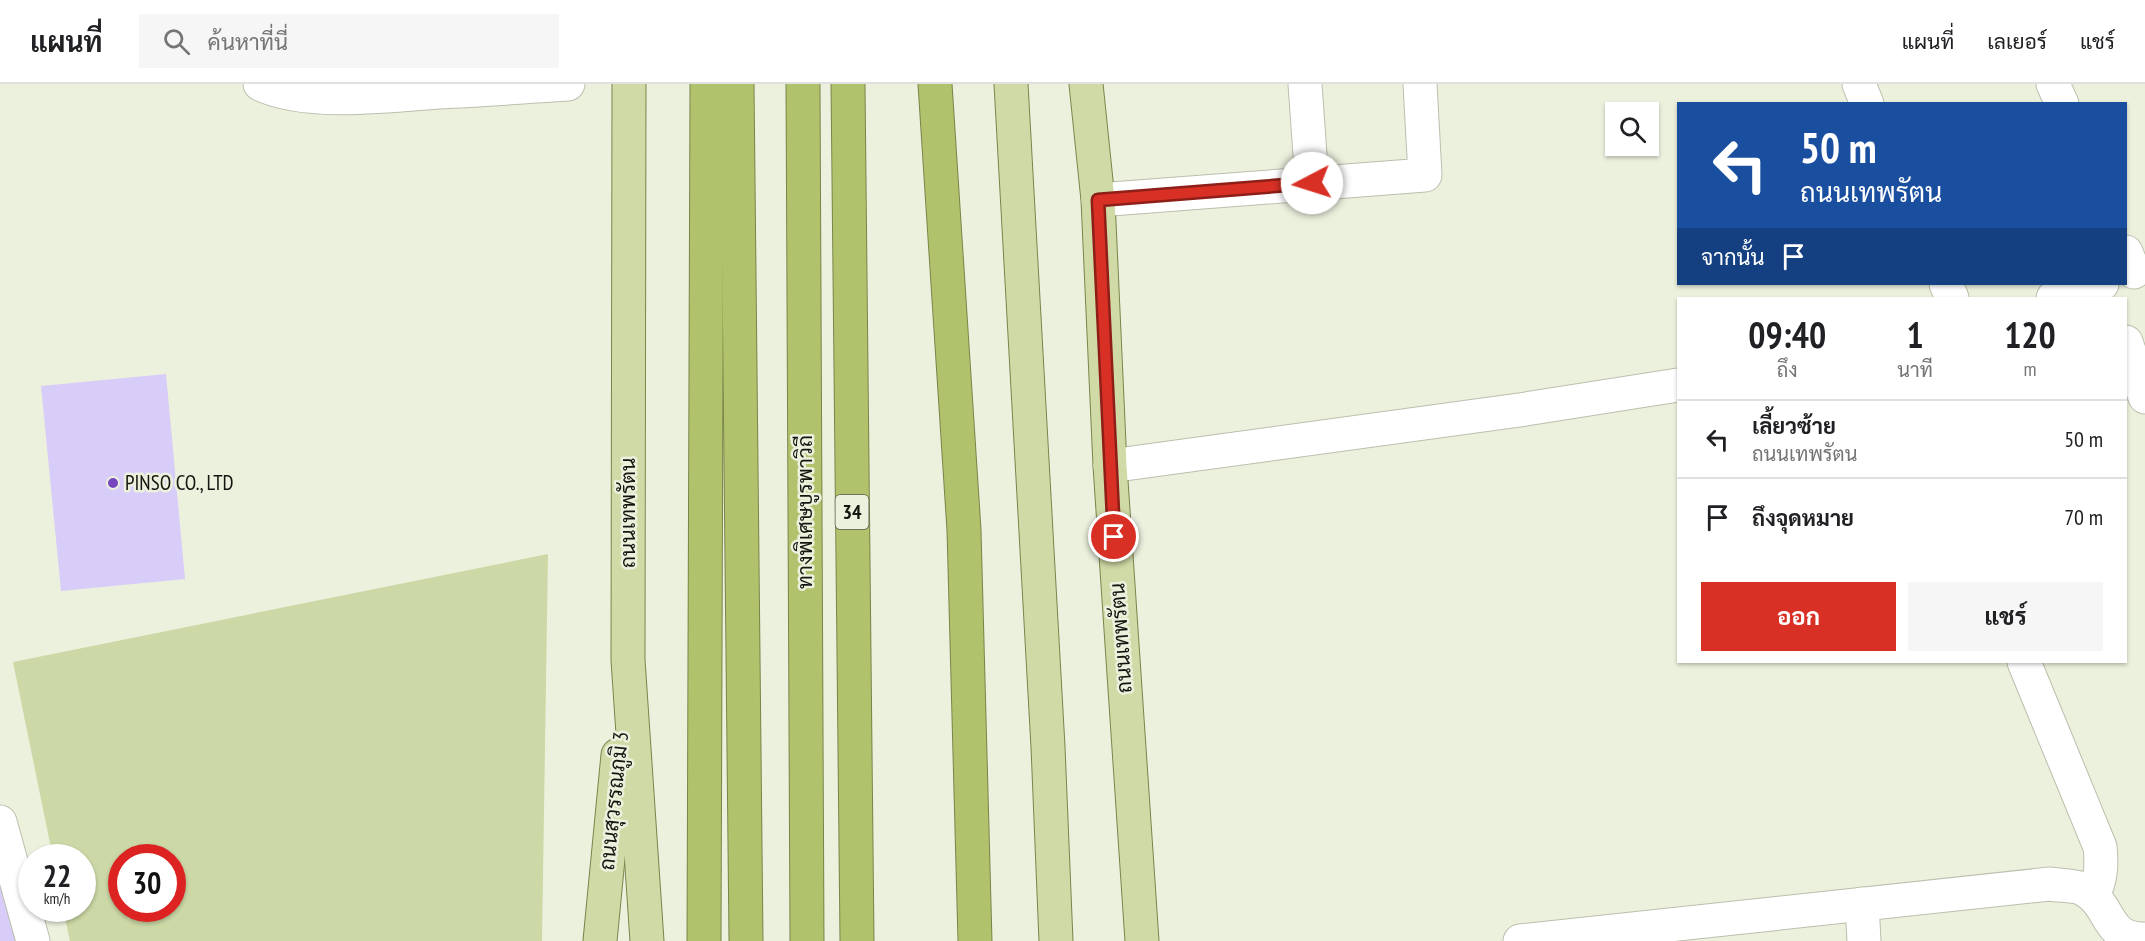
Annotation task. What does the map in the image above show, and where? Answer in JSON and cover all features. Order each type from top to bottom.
[{"type":"highway","points":[[704,941],[707,84]]},
{"type":"highway","points":[[737,84],[746,941]]},
{"type":"highway","points":[[744,84],[746,941]]},
{"type":"highway","name":"ทางพิเศษบูรพาวิถี","points":[[802,84],[807,941]]},
{"type":"highway","name":"34","points":[[848,84],[857,941]]},
{"type":"highway","points":[[935,84],[964,530],[975,941]]},
{"type":"main road","name":"ถนนเทพรัตน","points":[[629,84],[628,660],[647,941]]},
{"type":"main road","points":[[1011,84],[1048,747],[1056,941]]},
{"type":"main road","name":"ถนนเทพรัตน","points":[[1086,84],[1098,200],[1110,466],[1142,941]]},
{"type":"main road","name":"ถนนสุวรรณภูมิ 3","points":[[600,941],[628,660]]},
{"type":"street","points":[[261,84],[275,91],[306,96],[376,96],[567,84]]},
{"type":"street","points":[[1305,84],[1312,183]]},
{"type":"street","points":[[1098,200],[1425,175],[1420,84]]},
{"type":"street","points":[[1859,84],[1867,102]]},
{"type":"street","points":[[2053,84],[2061,102]]},
{"type":"street","points":[[2056,297],[2089,285]]},
{"type":"street","points":[[2127,345],[2145,397]]},
{"type":"street","points":[[1110,466],[1526,409],[1677,385]]},
{"type":"street","points":[[2024,663],[2100,847],[2102,865],[2099,883],[2093,896]]},
{"type":"street","points":[[0,822],[33,941]]},
{"type":"street","points":[[1520,941],[2050,884],[2081,888],[2093,896],[2117,933],[2131,939],[2145,939]]},
{"type":"street","points":[[1862,904],[1864,941]]},
{"type":"green space","points":[[548,554],[542,941],[70,941],[66,922],[96,922],[96,844],[50,844],[13,662]]},
{"type":"building","name":"PINSO CO., LTD","points":[[166,374],[185,579],[61,591],[41,386]]},
{"type":"building","points":[[0,868],[21,941],[0,941]]},
{"type":"place","name":"PINSO CO., LTD","points":[[113,483]]},
{"type":"route","points":[[1114,537],[1098,200],[1312,183]]}]
